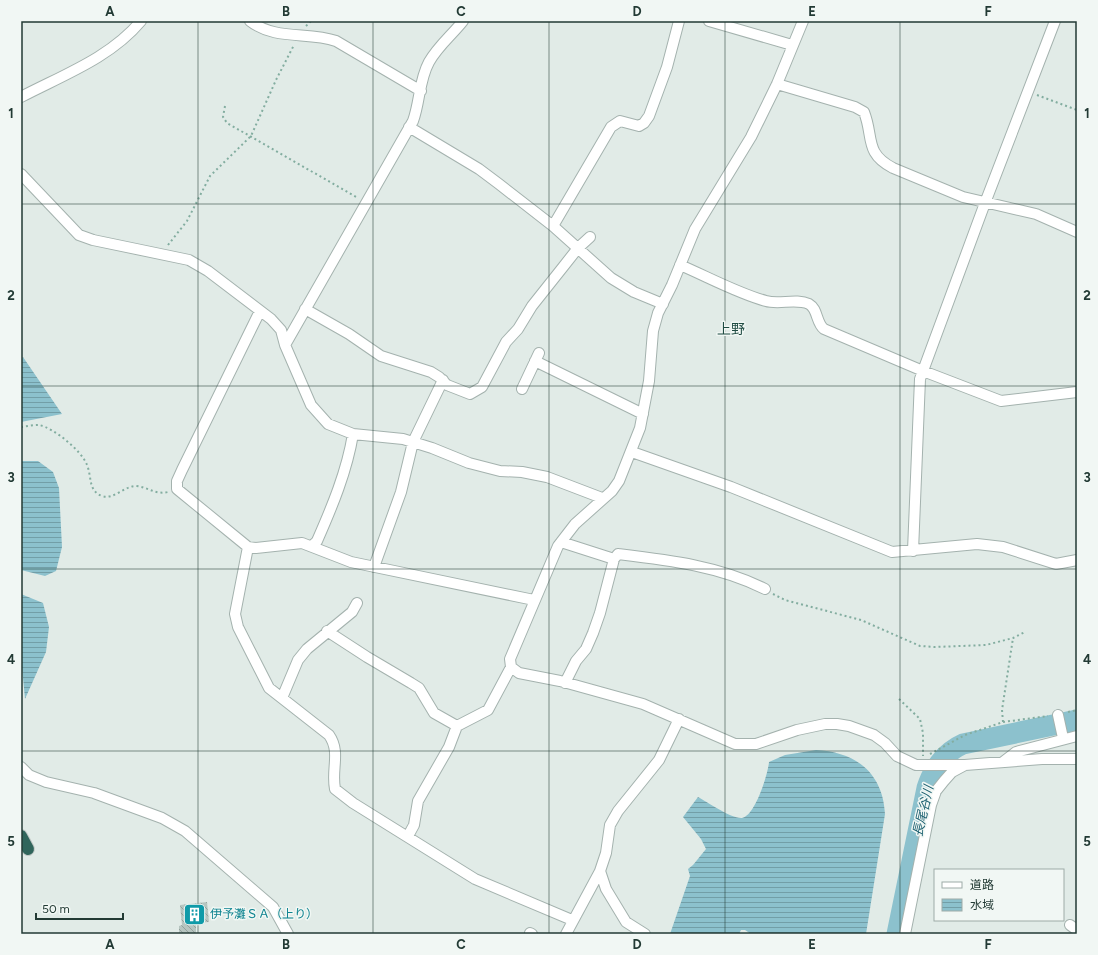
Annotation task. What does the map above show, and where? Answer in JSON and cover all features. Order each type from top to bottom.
[{"type":"highway","points":[[21,836],[28,849]]},
{"type":"street","points":[[21,97],[102,56],[116,46],[141,21]]},
{"type":"street","points":[[250,21],[269,31],[325,37],[342,43],[421,91]]},
{"type":"street","points":[[285,345],[409,127],[418,109],[428,63],[463,21]]},
{"type":"street","points":[[553,226],[611,127],[620,121],[639,126],[649,116],[667,67],[679,21]]},
{"type":"street","points":[[709,21],[792,46]]},
{"type":"street","points":[[408,836],[414,825],[418,801],[449,747],[457,726],[488,710],[511,667],[510,658],[555,552],[575,524],[602,498],[612,491],[619,481],[632,452],[643,414],[650,381],[653,331],[658,313],[695,229],[752,137],[777,84],[803,21]]},
{"type":"street","points":[[913,551],[920,379],[1054,21]]},
{"type":"street","points":[[777,84],[855,107],[864,112],[868,121],[871,148],[883,163],[963,197],[1036,214],[1077,232]]},
{"type":"street","points":[[409,127],[478,169],[553,226],[611,278],[634,292],[663,304]]},
{"type":"street","points":[[21,174],[79,235],[93,240],[188,260],[199,265],[260,311],[281,330],[285,345],[311,405],[317,414],[328,424],[353,434],[378,435],[413,442],[468,463],[500,471],[522,472],[547,477],[602,498]]},
{"type":"street","points":[[305,309],[349,334],[381,356],[431,372],[443,380],[447,385],[470,394],[482,388],[500,350],[518,329],[532,306],[578,248],[590,237]]},
{"type":"street","points":[[680,265],[768,302],[803,302],[810,305],[814,310],[819,325],[824,329],[923,371],[1002,401],[1077,392]]},
{"type":"street","points":[[260,311],[182,470],[177,481],[177,489],[248,547],[256,548],[302,544],[312,546],[333,556],[374,566],[534,600]]},
{"type":"street","points":[[522,389],[537,357],[643,414]]},
{"type":"street","points":[[374,566],[401,492],[413,442],[443,380]]},
{"type":"street","points":[[312,546],[317,541],[338,490],[351,450],[353,434]]},
{"type":"street","points":[[632,452],[731,487],[892,552],[977,544],[1003,547],[1056,564],[1077,560]]},
{"type":"street","points":[[561,542],[614,559]]},
{"type":"street","points":[[248,547],[235,614],[238,627],[262,677],[269,688],[329,735],[335,743],[336,754],[333,779],[335,788],[347,799],[475,879],[572,920]]},
{"type":"street","points":[[565,683],[576,661],[586,649],[593,633],[600,614],[614,559],[618,554],[684,562],[740,578],[766,589]]},
{"type":"street","points":[[282,698],[298,660],[307,649],[327,631],[352,612],[357,603]]},
{"type":"street","points":[[327,631],[418,688],[434,712],[457,726]]},
{"type":"street","points":[[511,667],[519,673],[565,683],[643,704],[735,744],[756,744],[797,730],[825,724],[849,726],[874,735],[906,762],[916,765],[966,765],[1077,759]]},
{"type":"street","points":[[1058,715],[1063,738]]},
{"type":"street","points":[[566,934],[572,920],[600,871],[606,853],[610,826],[618,811],[659,760],[679,719]]},
{"type":"street","points":[[1003,762],[1016,752],[1063,738],[1077,736]]},
{"type":"street","points":[[905,934],[931,805],[936,791],[952,772],[966,765]]},
{"type":"street","points":[[21,767],[29,775],[35,778],[94,793],[162,818],[185,831],[273,907],[288,934]]},
{"type":"street","points":[[600,871],[606,889],[626,922],[645,934]]},
{"type":"path","points":[[161,254],[187,221],[210,176],[251,136],[276,80],[299,35],[311,21]]},
{"type":"path","points":[[1028,91],[1077,110]]},
{"type":"path","points":[[225,106],[223,117],[227,123],[366,202]]},
{"type":"path","points":[[21,427],[40,426],[49,428],[59,435],[83,458],[88,466],[93,489],[96,493],[104,497],[111,497],[131,486],[138,486],[155,493],[177,489]]},
{"type":"path","points":[[766,589],[785,600],[861,620],[920,646],[935,647],[986,645],[1013,638],[1025,632]]},
{"type":"path","points":[[1003,722],[1002,710],[1013,638]]},
{"type":"path","points":[[898,700],[920,719],[923,733],[923,758],[965,735],[1003,722],[1058,715],[1077,710]]},
{"type":"water","points":[[23,357],[62,414],[21,422],[21,359]]},
{"type":"water","points":[[21,461],[38,461],[53,472],[59,488],[62,547],[56,571],[45,576],[21,570]]},
{"type":"water","points":[[21,594],[43,603],[49,627],[46,652],[25,699],[21,657]]},
{"type":"water","points":[[816,750],[843,755],[855,760],[865,767],[873,776],[879,787],[883,800],[885,814],[866,934],[751,934],[745,930],[741,930],[739,934],[670,934],[690,876],[688,869],[706,849],[701,839],[683,817],[698,797],[732,816],[742,818],[747,816],[756,803],[766,776],[769,762],[785,755]]},
{"type":"building","name":"伊予灘ＳＡ（上り）","points":[[207,902],[209,922],[196,923],[196,934],[179,934],[179,926],[182,925],[180,905]]},
{"type":"waterway","name":"長尾谷川","points":[[897,934],[927,788],[936,768],[945,756],[963,744],[1077,720]]},
{"type":"place","name":"伊予灘ＳＡ（上り）","points":[[194,914]]},
{"type":"district","name":"上野","points":[[731,329]]}]
